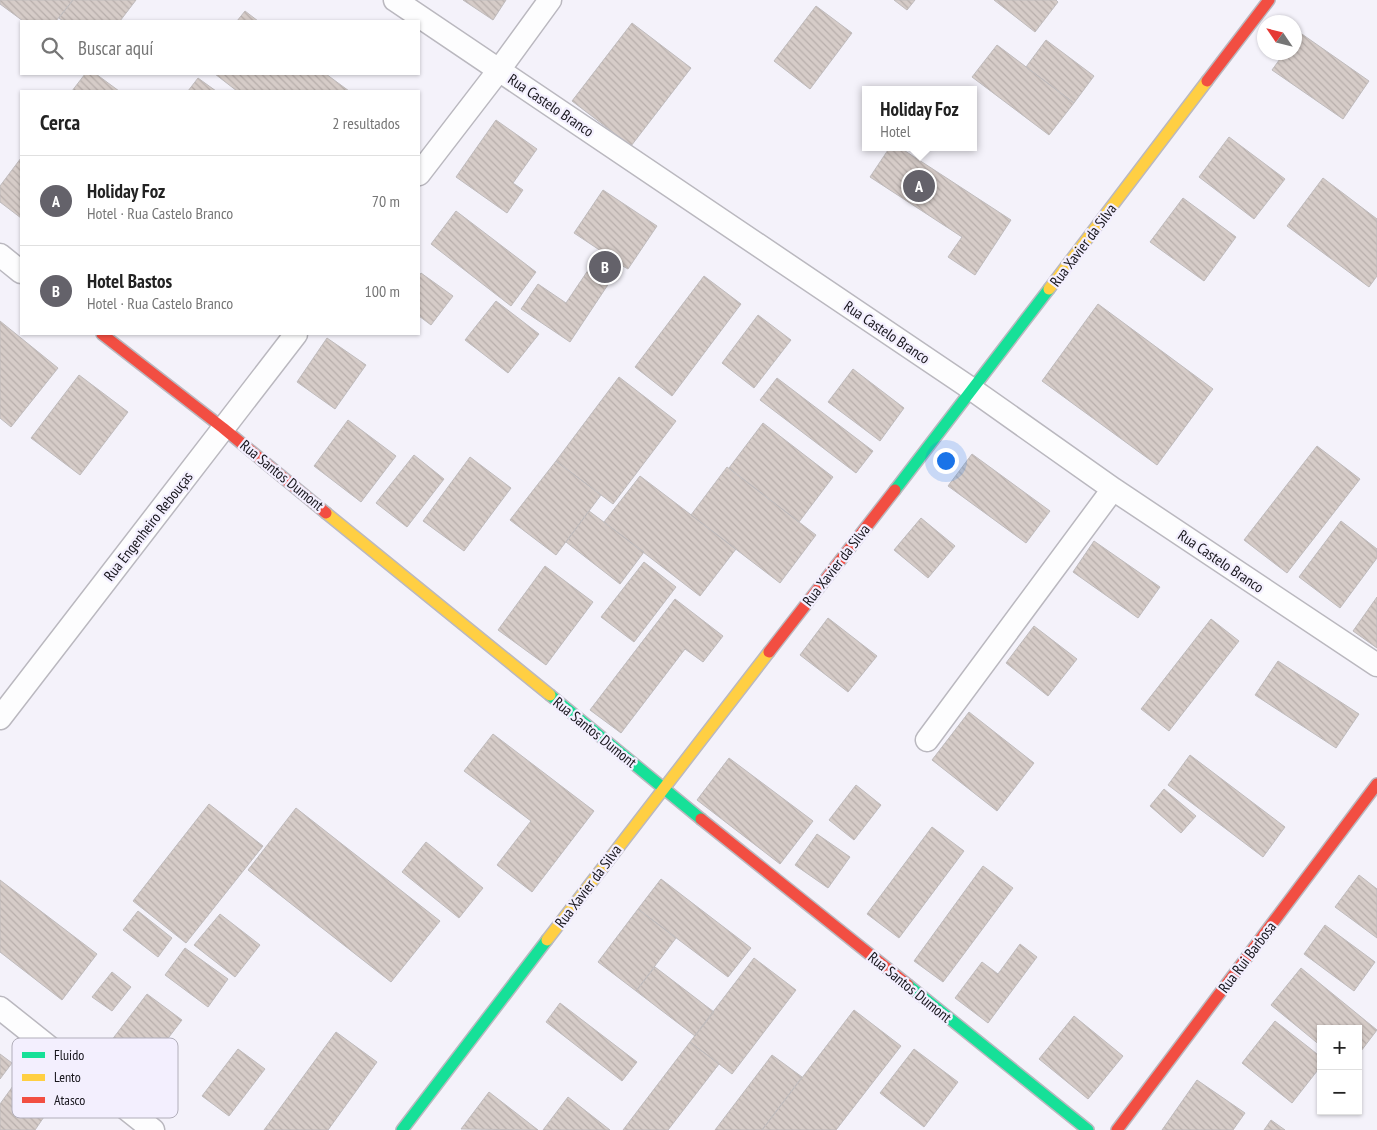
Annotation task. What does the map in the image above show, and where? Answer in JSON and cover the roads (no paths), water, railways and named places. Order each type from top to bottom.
[{"type":"street","name":"Rua Castelo Branco","points":[[395,0],[972,390],[1113,489],[1377,665]]},
{"type":"street","points":[[420,173],[550,0]]},
{"type":"street","name":"Rua Xavier da Silva","points":[[402,1130],[663,788],[972,390],[1269,0]]},
{"type":"street","points":[[0,255],[20,271]]},
{"type":"street","name":"Rua Santos Dumont","points":[[103,335],[223,428],[663,788],[1088,1130]]},
{"type":"street","name":"Rua Engenheiro Rebouças","points":[[0,718],[295,335]]},
{"type":"street","points":[[927,740],[1113,489]]},
{"type":"street","name":"Rua Rui Barbosa","points":[[1117,1130],[1377,784]]},
{"type":"street","points":[[0,1008],[38,1038]]},
{"type":"street","points":[[138,1118],[153,1130]]},
{"type":"place","name":"Holiday Foz","points":[[919,186]]},
{"type":"place","name":"Hotel Bastos","points":[[605,267]]}]
